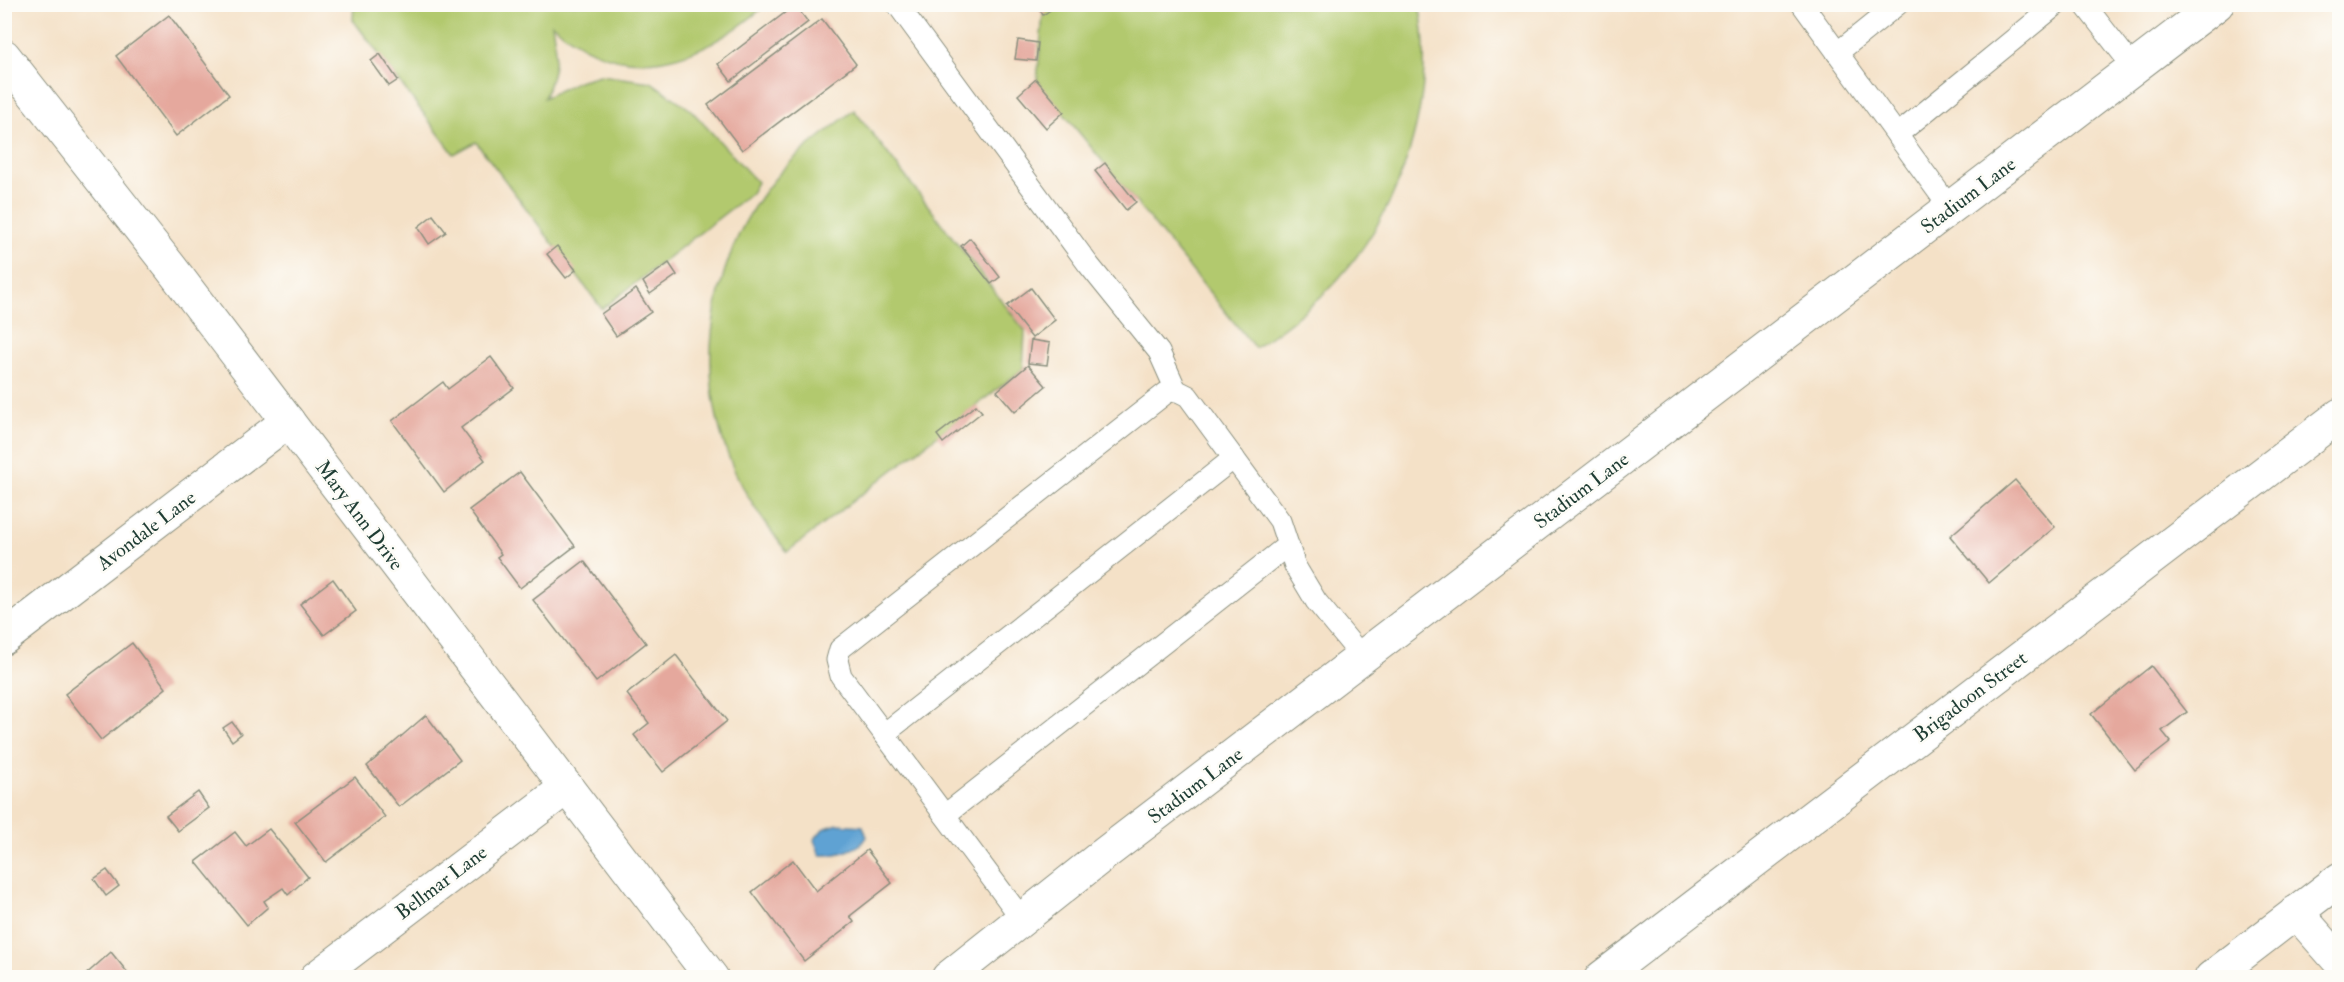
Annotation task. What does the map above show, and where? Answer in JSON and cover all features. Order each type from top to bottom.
[{"type":"street","name":"Stadium Lane","points":[[948,978],[1362,657],[2134,68],[2200,10]]},
{"type":"street","name":"Mary Ann Drive","points":[[4,56],[288,421],[712,978]]},
{"type":"street","name":"Brigadoon Street","points":[[1601,978],[2340,415]]},
{"type":"street","name":"Avondale Lane","points":[[4,638],[288,421]]},
{"type":"street","name":"Bellmar Lane","points":[[316,978],[567,787]]},
{"type":"street","points":[[2211,978],[2340,879]]},
{"type":"street","points":[[2296,912],[2340,962]]},
{"type":"lane","points":[[897,4],[1088,264],[1159,352],[1176,390],[1188,396],[1280,521],[1295,566],[1317,601],[1362,657]]},
{"type":"lane","points":[[1802,4],[1950,208]]},
{"type":"lane","points":[[1838,53],[1898,4]]},
{"type":"lane","points":[[1897,135],[2057,4]]},
{"type":"lane","points":[[2084,4],[2134,68]]},
{"type":"lane","points":[[1022,919],[841,676],[837,660],[840,649],[1166,393],[1176,390]]},
{"type":"lane","points":[[884,734],[1234,458]]},
{"type":"lane","points":[[945,815],[1288,545]]},
{"type":"green space","points":[[354,4],[766,5],[741,25],[715,41],[689,53],[662,60],[634,62],[607,56],[579,44],[552,24],[555,44],[554,61],[551,79],[544,98],[578,81],[600,75],[651,82],[691,110],[757,182],[751,193],[602,309],[476,142],[454,154],[353,20]]},
{"type":"green space","points":[[1419,4],[1424,40],[1419,113],[1410,150],[1397,185],[1381,218],[1361,250],[1339,278],[1310,306],[1255,348],[1037,81],[1043,14],[1059,5]]},
{"type":"green space","points":[[854,110],[1025,331],[1023,369],[787,552],[739,481],[717,419],[712,383],[711,345],[715,308],[724,272],[738,237],[756,205],[778,175],[796,157]]},
{"type":"water","points":[[838,824],[863,826],[867,837],[864,842],[846,851],[820,855],[814,840],[823,829]]},
{"type":"building","points":[[1036,4],[1059,4],[1043,15]]},
{"type":"building","points":[[795,5],[808,22],[731,81],[718,64]]},
{"type":"building","points":[[169,15],[229,95],[176,136],[116,56]]},
{"type":"building","points":[[822,19],[856,64],[742,150],[708,105]]},
{"type":"building","points":[[1018,40],[1038,43],[1036,61],[1015,59]]},
{"type":"building","points":[[380,54],[398,80],[389,86],[371,61]]},
{"type":"building","points":[[1036,79],[1064,112],[1046,128],[1018,95]]},
{"type":"building","points":[[1105,163],[1136,202],[1126,210],[1095,171]]},
{"type":"building","points":[[433,215],[446,232],[429,244],[418,227]]},
{"type":"building","points":[[970,238],[1000,277],[991,284],[961,246]]},
{"type":"building","points":[[557,246],[576,270],[566,278],[547,254]]},
{"type":"building","points":[[669,263],[677,275],[650,294],[643,282]]},
{"type":"building","points":[[1031,288],[1055,320],[1032,338],[1007,306]]},
{"type":"building","points":[[636,289],[651,312],[616,336],[601,314]]},
{"type":"building","points":[[1031,340],[1050,343],[1047,365],[1028,363]]},
{"type":"building","points":[[491,357],[514,388],[461,428],[485,460],[444,492],[392,421],[443,382],[448,389]]},
{"type":"building","points":[[1028,365],[1046,386],[1015,412],[997,391]]},
{"type":"building","points":[[976,405],[982,412],[943,443],[937,435]]},
{"type":"building","points":[[520,472],[575,546],[520,588],[497,557],[501,554],[469,510]]},
{"type":"building","points":[[2015,480],[2055,527],[1989,583],[1950,536]]},
{"type":"building","points":[[584,561],[646,643],[596,682],[533,600]]},
{"type":"building","points":[[333,579],[356,611],[324,635],[300,604]]},
{"type":"building","points":[[132,643],[166,688],[101,740],[65,694]]},
{"type":"building","points":[[676,655],[727,721],[663,772],[634,735],[649,723],[627,694]]},
{"type":"building","points":[[2151,666],[2187,712],[2162,731],[2171,742],[2135,770],[2091,714]]},
{"type":"building","points":[[426,715],[460,760],[399,807],[367,766]]},
{"type":"building","points":[[232,722],[241,734],[232,741],[223,728]]},
{"type":"building","points":[[355,777],[385,817],[326,862],[295,822]]},
{"type":"building","points":[[198,792],[209,808],[178,831],[166,816]]},
{"type":"building","points":[[269,829],[308,877],[288,895],[283,888],[264,901],[268,907],[247,925],[196,862],[235,832],[246,846]]},
{"type":"building","points":[[867,850],[892,883],[850,916],[854,922],[804,961],[752,892],[793,860],[816,891]]},
{"type":"building","points":[[107,870],[119,886],[106,896],[94,879]]},
{"type":"building","points":[[111,952],[132,978],[82,978]]}]
